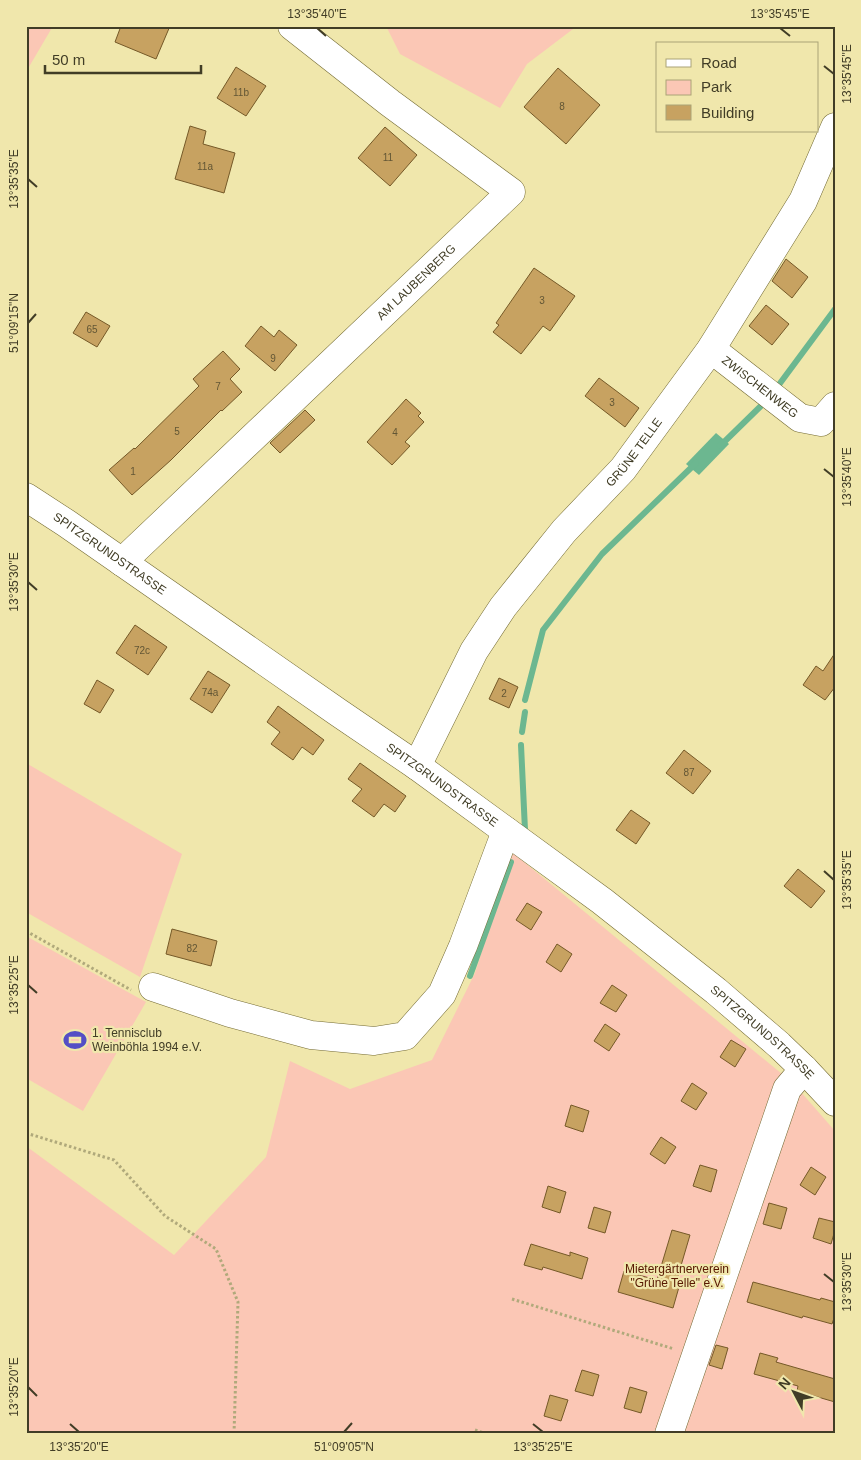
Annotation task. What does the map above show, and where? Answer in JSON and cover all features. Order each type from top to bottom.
[{"type":"street","name":"AM LAUBENBERG","points":[[122,562],[512,192],[390,103],[292,26]]},
{"type":"street","name":"GRÜNE TELLE","points":[[417,766],[474,651],[503,607],[564,531],[623,469],[711,349],[803,201],[835,127]]},
{"type":"street","name":"ZWISCHENWEG","points":[[711,349],[800,418],[821,422],[835,406]]},
{"type":"street","name":"SPITZGRUNDSTRASSE","points":[[26,497],[417,766],[602,901],[693,972],[779,1045],[835,1102]]},
{"type":"street","points":[[152,987],[230,1013],[312,1035],[374,1041],[405,1036],[442,994],[463,946],[506,831]]},
{"type":"street","points":[[670,1434],[787,1089],[804,1069]]},
{"type":"path","points":[[26,931],[136,992],[152,987]]},
{"type":"path","points":[[26,1133],[114,1160],[165,1216],[216,1249],[238,1302],[234,1434]]},
{"type":"path","points":[[512,1299],[696,1355]]},
{"type":"path","points":[[475,1430],[487,1434]]},
{"type":"green space","points":[[26,26],[53,26],[26,72]]},
{"type":"green space","points":[[386,26],[577,26],[527,64],[500,108],[400,54]]},
{"type":"green space","points":[[26,763],[182,854],[140,977],[26,912]]},
{"type":"green space","name":"Mietergärtnerverein \"Grüne Telle\" e.V.","points":[[513,853],[793,1083],[835,1131],[835,1434],[26,1434],[26,1146],[174,1255],[266,1157],[290,1061],[350,1089],[432,1060],[475,973]]},
{"type":"green space","name":"1. Tennisclub Weinböhla 1994 e.V.","points":[[26,936],[146,1002],[83,1111],[26,1078]]},
{"type":"shaded area","points":[[716,433],[729,444],[699,475],[686,464]]},
{"type":"building","points":[[121,26],[170,26],[156,59],[115,42]]},
{"type":"building","points":[[236,67],[266,86],[246,116],[217,98]]},
{"type":"building","points":[[558,68],[600,105],[566,144],[524,107]]},
{"type":"building","points":[[190,126],[206,131],[203,144],[235,153],[224,193],[175,179]]},
{"type":"building","points":[[385,127],[417,155],[390,186],[358,158]]},
{"type":"building","points":[[786,259],[808,277],[792,298],[772,281]]},
{"type":"building","points":[[534,268],[575,296],[550,331],[543,326],[521,354],[493,332],[499,325],[496,323]]},
{"type":"building","points":[[766,305],[789,324],[772,345],[749,326]]},
{"type":"building","points":[[86,312],[110,326],[97,347],[73,333]]},
{"type":"building","points":[[261,326],[274,337],[279,330],[297,345],[275,371],[245,346]]},
{"type":"building","points":[[223,351],[240,369],[230,379],[242,392],[132,495],[109,470],[135,449],[199,386],[193,379]]},
{"type":"building","points":[[599,378],[639,408],[625,427],[585,396]]},
{"type":"building","points":[[406,399],[421,413],[418,416],[424,422],[405,442],[410,446],[392,465],[367,442]]},
{"type":"building","points":[[305,410],[315,420],[280,453],[270,443]]},
{"type":"building","points":[[135,625],[167,647],[148,675],[116,653]]},
{"type":"building","points":[[835,653],[835,687],[825,700],[803,685],[816,666],[823,671]]},
{"type":"building","points":[[208,671],[230,685],[212,713],[190,699]]},
{"type":"building","points":[[499,678],[518,687],[509,708],[489,699]]},
{"type":"building","points":[[97,680],[114,690],[100,713],[84,704]]},
{"type":"building","points":[[278,706],[324,740],[313,755],[302,747],[293,760],[271,744],[280,732],[267,722]]},
{"type":"building","points":[[684,750],[711,771],[693,794],[666,773]]},
{"type":"building","points":[[360,763],[406,796],[395,812],[384,804],[374,817],[352,801],[362,789],[348,779]]},
{"type":"building","points":[[631,810],[650,823],[636,844],[616,830]]},
{"type":"building","points":[[798,869],[825,891],[811,908],[784,886]]},
{"type":"building","points":[[527,903],[542,912],[531,930],[516,920]]},
{"type":"building","points":[[172,929],[217,941],[211,966],[166,954]]},
{"type":"building","points":[[557,944],[572,954],[561,972],[546,962]]},
{"type":"building","points":[[612,985],[627,995],[616,1012],[600,1003]]},
{"type":"building","points":[[605,1024],[620,1034],[609,1051],[594,1041]]},
{"type":"building","points":[[731,1040],[746,1049],[735,1067],[720,1057]]},
{"type":"building","points":[[692,1083],[707,1093],[696,1110],[681,1101]]},
{"type":"building","points":[[571,1105],[589,1111],[583,1132],[565,1126]]},
{"type":"building","points":[[661,1137],[676,1147],[665,1164],[650,1154]]},
{"type":"building","points":[[700,1165],[717,1170],[711,1192],[693,1186]]},
{"type":"building","points":[[811,1167],[826,1177],[815,1195],[800,1185]]},
{"type":"building","points":[[548,1186],[566,1192],[560,1213],[542,1207]]},
{"type":"building","points":[[769,1203],[787,1208],[781,1229],[763,1224]]},
{"type":"building","points":[[594,1207],[611,1212],[605,1233],[588,1228]]},
{"type":"building","points":[[819,1218],[835,1222],[831,1244],[813,1238]]},
{"type":"building","points":[[672,1230],[690,1235],[675,1286],[679,1287],[673,1308],[618,1292],[624,1271],[657,1280]]},
{"type":"building","points":[[531,1244],[570,1256],[570,1252],[588,1258],[582,1279],[543,1267],[542,1270],[524,1265]]},
{"type":"building","points":[[753,1282],[820,1300],[821,1298],[835,1302],[835,1315],[832,1324],[803,1316],[802,1318],[747,1302]]},
{"type":"building","points":[[716,1345],[728,1348],[722,1369],[709,1365]]},
{"type":"building","points":[[760,1353],[778,1358],[776,1362],[835,1379],[835,1402],[797,1391],[798,1386],[754,1374]]},
{"type":"building","points":[[582,1370],[599,1375],[593,1396],[575,1391]]},
{"type":"building","points":[[630,1387],[647,1392],[641,1413],[624,1408]]},
{"type":"building","points":[[550,1395],[568,1400],[561,1421],[544,1416]]},
{"type":"waterway","points":[[775,390],[835,309]]},
{"type":"waterway","points":[[720,446],[766,401]]},
{"type":"waterway","points":[[525,700],[543,630],[602,554],[696,463]]},
{"type":"waterway","points":[[522,732],[525,712]]},
{"type":"waterway","points":[[521,745],[525,830]]},
{"type":"waterway","points":[[470,976],[511,862]]},
{"type":"place","name":"1. Tennisclub Weinböhla 1994 e.V.","points":[[75,1040]]}]
